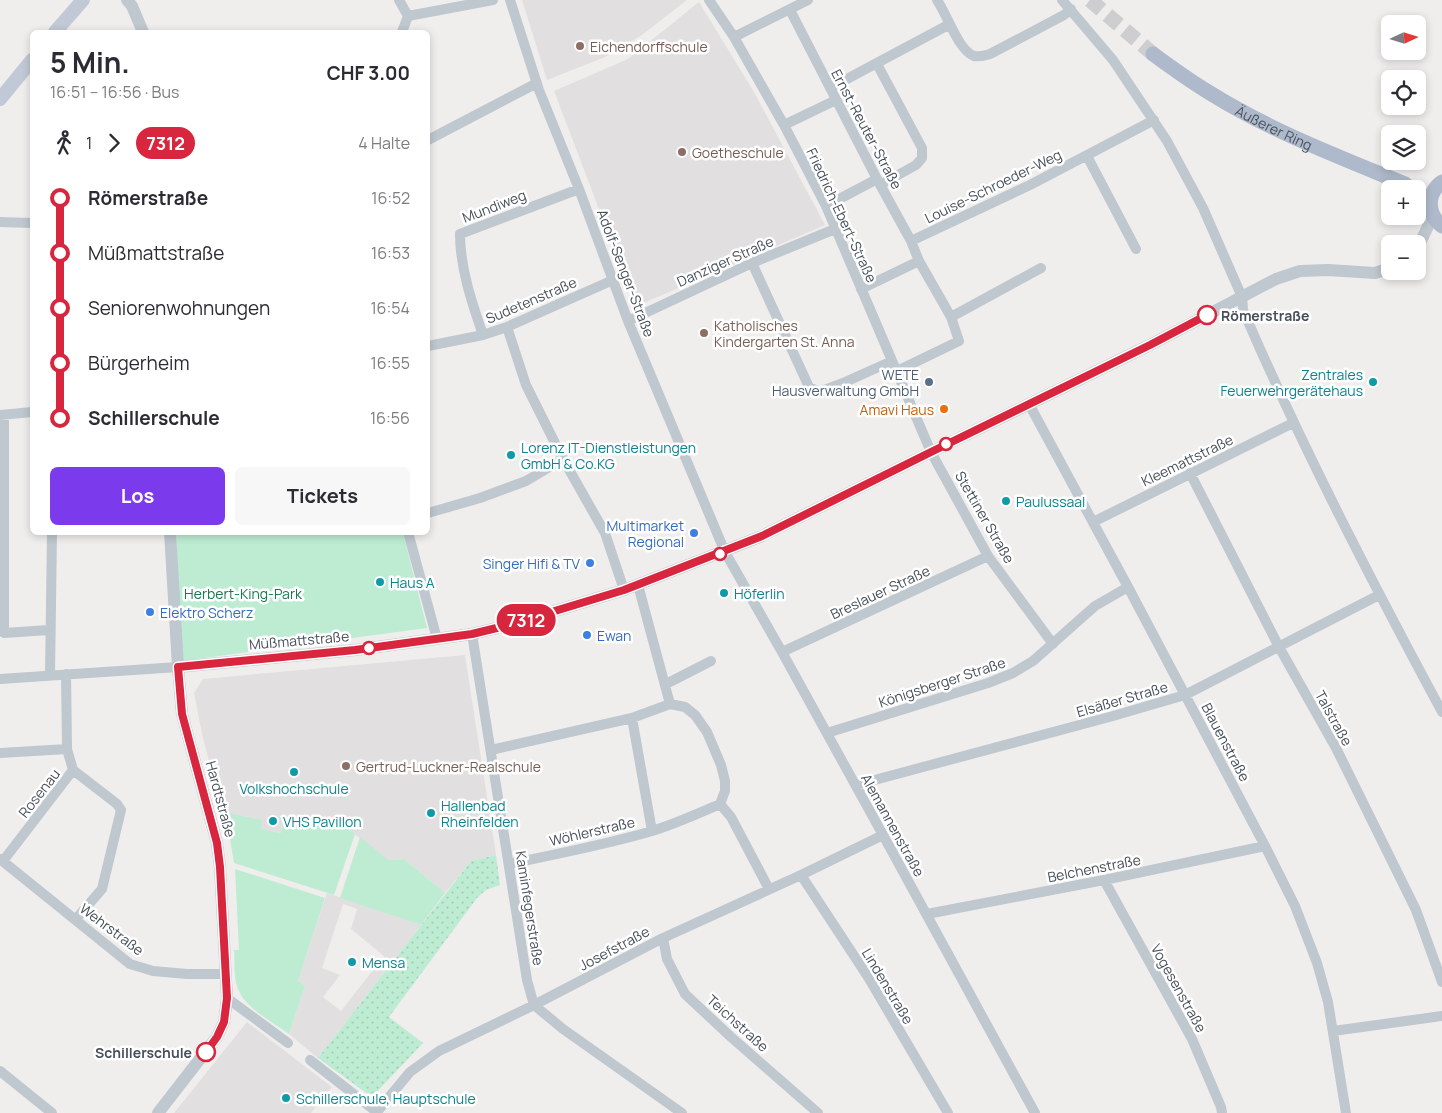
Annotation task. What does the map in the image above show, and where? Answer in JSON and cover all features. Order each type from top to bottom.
[{"type":"main road","points":[[57,30],[83,0]]},
{"type":"main road","name":"Äußerer Ring","points":[[1153,54],[1211,94],[1246,113],[1313,146],[1394,180]]},
{"type":"main road","points":[[0,99],[30,62]]},
{"type":"main road","points":[[1435,215],[1433,191],[1441,183]]},
{"type":"main road","name":"Äußerer Ring","points":[[1426,186],[1441,183]]},
{"type":"main road","points":[[1426,204],[1435,215]]},
{"type":"street","points":[[127,0],[132,6],[142,30]]},
{"type":"street","points":[[399,0],[408,16],[403,30]]},
{"type":"street","points":[[408,16],[494,0]]},
{"type":"street","name":"Adolf-Senger-Straße","points":[[510,0],[536,83],[579,188],[628,321],[725,552]]},
{"type":"street","name":"Friedrich-Ebert-Straße","points":[[709,0],[734,37],[784,125],[826,206],[931,452]]},
{"type":"street","points":[[734,37],[808,0]]},
{"type":"street","points":[[938,0],[965,50],[980,57],[1006,46],[1064,15],[1071,9]]},
{"type":"street","points":[[1062,0],[1116,65],[1154,120],[1190,181],[1242,297],[1243,310],[1293,423],[1379,595],[1442,712]]},
{"type":"street","name":"Ernst-Reuter-Straße","points":[[790,10],[878,182],[911,241],[918,260],[951,317],[959,341],[897,371]]},
{"type":"street","points":[[830,88],[950,24]]},
{"type":"street","points":[[826,206],[916,166],[922,158],[922,148],[877,64]]},
{"type":"street","points":[[430,139],[536,83]]},
{"type":"street","points":[[784,125],[836,100]]},
{"type":"street","name":"Louise-Schroeder-Weg","points":[[911,241],[1030,185],[1154,120]]},
{"type":"street","points":[[1087,156],[1136,250]]},
{"type":"street","name":"Mundiweg","points":[[484,335],[471,298],[460,244],[460,234],[579,188]]},
{"type":"street","points":[[1425,235],[1435,215]]},
{"type":"street","points":[[0,222],[30,224]]},
{"type":"street","name":"Danziger Straße","points":[[628,321],[752,262],[835,229]]},
{"type":"street","points":[[1426,241],[1442,231]]},
{"type":"street","points":[[861,289],[918,260]]},
{"type":"street","points":[[752,262],[808,387],[819,392],[892,361]]},
{"type":"street","points":[[951,317],[1042,268]]},
{"type":"street","name":"Müßmattstraße","points":[[0,679],[178,667],[355,650],[472,634],[509,625],[624,590],[762,536],[1150,345],[1276,279],[1300,271],[1328,270],[1369,273],[1381,270]]},
{"type":"street","name":"Sudetenstraße","points":[[430,346],[484,335],[613,280]]},
{"type":"street","points":[[506,327],[526,385],[563,459],[605,534],[624,590]]},
{"type":"street","name":"Blauenstraße","points":[[1028,404],[1128,587],[1295,906],[1317,962],[1328,1002],[1346,1113]]},
{"type":"street","points":[[30,412],[2,415],[4,633],[49,630]]},
{"type":"street","name":"Kleemattstraße","points":[[1093,522],[1293,423]]},
{"type":"street","name":"Stettiner Straße","points":[[931,452],[988,556],[1053,644]]},
{"type":"street","points":[[430,512],[480,498],[526,481],[563,459]]},
{"type":"street","name":"Talstraße","points":[[1190,473],[1279,647],[1336,748],[1416,910],[1442,982]]},
{"type":"street","points":[[50,675],[49,630],[52,535]]},
{"type":"street","name":"Hardtstraße","points":[[158,1113],[217,1037],[224,1022],[227,998],[217,843],[182,714],[170,535]]},
{"type":"street","points":[[409,535],[437,639]]},
{"type":"street","name":"Alemannenstraße","points":[[725,552],[856,785],[1034,1113]]},
{"type":"street","name":"Breslauer Straße","points":[[782,652],[988,556]]},
{"type":"street","points":[[638,585],[670,704]]},
{"type":"street","name":"Königsberger Straße","points":[[827,733],[988,683],[1013,673],[1033,661],[1095,606],[1128,587]]},
{"type":"street","name":"Elsäßer Straße","points":[[856,785],[1185,695],[1379,595]]},
{"type":"street","name":"Kaminfegerstraße","points":[[472,634],[527,980],[534,1005]]},
{"type":"street","points":[[666,684],[711,661]]},
{"type":"street","name":"Rosenau","points":[[1,860],[74,770],[67,749],[66,674]]},
{"type":"street","points":[[491,750],[632,718],[670,704],[685,707],[695,715],[707,732],[721,765],[725,780],[720,804],[731,817],[769,889]]},
{"type":"street","name":"Wöhlerstraße","points":[[632,718],[652,831]]},
{"type":"street","points":[[0,753],[67,749]]},
{"type":"street","points":[[74,770],[117,804],[121,810],[102,889],[76,919]]},
{"type":"street","name":"Wöhlerstraße","points":[[509,864],[652,831],[720,804]]},
{"type":"street","name":"Josefstraße","points":[[377,1113],[410,1072],[439,1051],[534,1005],[663,938],[883,835]]},
{"type":"street","name":"Belchenstraße","points":[[927,914],[1104,880],[1265,846]]},
{"type":"street","name":"Wehrstraße","points":[[1,860],[130,964],[154,972],[225,974]]},
{"type":"street","name":"Lindenstraße","points":[[800,875],[868,977],[948,1113]]},
{"type":"street","name":"Vogesenstraße","points":[[1104,880],[1192,1039],[1222,1113]]},
{"type":"street","name":"Teichstraße","points":[[663,938],[667,959],[685,994],[818,1113]]},
{"type":"street","points":[[227,998],[288,1043]]},
{"type":"street","points":[[534,1005],[563,1029],[682,1113]]},
{"type":"street","points":[[1333,1031],[1442,1016]]},
{"type":"street","points":[[310,1060],[377,1113]]},
{"type":"street","points":[[0,1071],[52,1113]]},
{"type":"shaded area","name":"Eichendorffschule","points":[[522,0],[687,0],[642,35],[605,57],[547,80]]},
{"type":"shaded area","name":"Goetheschule","points":[[699,2],[754,92],[825,225],[639,305],[599,209],[554,91],[628,59]]},
{"type":"shaded area","name":"Gertrud-Luckner-Realschule","points":[[465,655],[496,855],[471,861],[445,893],[404,859],[388,860],[348,829],[284,821],[281,833],[260,829],[262,820],[222,811],[202,734],[194,693],[203,679]]},
{"type":"shaded area","points":[[327,893],[421,925],[318,1058],[289,1034],[305,986],[298,981]],"holes":[[[343,904],[357,909],[351,929],[384,956],[341,1011],[323,997],[340,975],[322,968]]]},
{"type":"shaded area","name":"Schillerschule","points":[[247,1022],[332,1087],[311,1113],[174,1113]]},
{"type":"green space","name":"Herbert-King-Park","points":[[176,535],[404,535],[427,628],[182,661]]},
{"type":"green space","points":[[222,811],[262,820],[261,829],[281,833],[284,821],[299,823],[342,818],[352,824],[348,829],[355,834],[334,895],[234,863]]},
{"type":"green space","points":[[360,837],[388,860],[404,859],[445,893],[421,925],[340,898]]},
{"type":"green space","points":[[496,855],[500,885],[486,890],[477,898],[389,1017],[423,1043],[372,1097],[318,1058],[471,861]]},
{"type":"green space","points":[[235,869],[325,898],[298,981],[305,986],[289,1034],[255,1010],[244,999],[238,988],[235,978],[234,950],[239,950]]},
{"type":"tunnel","points":[[1090,0],[1153,54]]},
{"type":"bus line","name":"7312","points":[[206,1052],[217,1037],[224,1022],[227,998],[220,867],[217,843],[182,714],[178,667],[355,650],[472,634],[509,625],[624,590],[762,536],[1150,345],[1207,315]]},
{"type":"place","name":"Eichendorffschule","points":[[580,46]]},
{"type":"place","name":"Goetheschule","points":[[682,152]]},
{"type":"place","name":"Römerstraße","points":[[1207,315]]},
{"type":"place","name":"Katholisches Kindergarten St. Anna","points":[[704,333]]},
{"type":"place","name":"WETE Hausverwaltung GmbH","points":[[929,382]]},
{"type":"place","name":"Zentrales Feuerwehrgerätehaus","points":[[1373,382]]},
{"type":"place","name":"Amavi Haus","points":[[944,409]]},
{"type":"place","name":"Lorenz IT-Dienstleistungen GmbH & Co.KG","points":[[511,455]]},
{"type":"place","name":"Paulussaal","points":[[1006,501]]},
{"type":"place","name":"Multimarket Regional","points":[[694,533]]},
{"type":"place","name":"Singer Hifi & TV","points":[[590,563]]},
{"type":"place","name":"Haus A","points":[[380,582]]},
{"type":"place","name":"Höferlin","points":[[724,593]]},
{"type":"place","name":"Elektro Scherz","points":[[150,612]]},
{"type":"place","name":"Ewan","points":[[587,635]]},
{"type":"place","name":"Gertrud-Luckner-Realschule","points":[[346,766]]},
{"type":"place","name":"Volkshochschule","points":[[294,772]]},
{"type":"place","name":"Hallenbad Rheinfelden","points":[[431,813]]},
{"type":"place","name":"VHS Pavillon","points":[[273,821]]},
{"type":"place","name":"Mensa","points":[[352,962]]},
{"type":"place","name":"Schillerschule","points":[[206,1052]]},
{"type":"place","name":"Schillerschule, Hauptschule","points":[[286,1098]]}]
